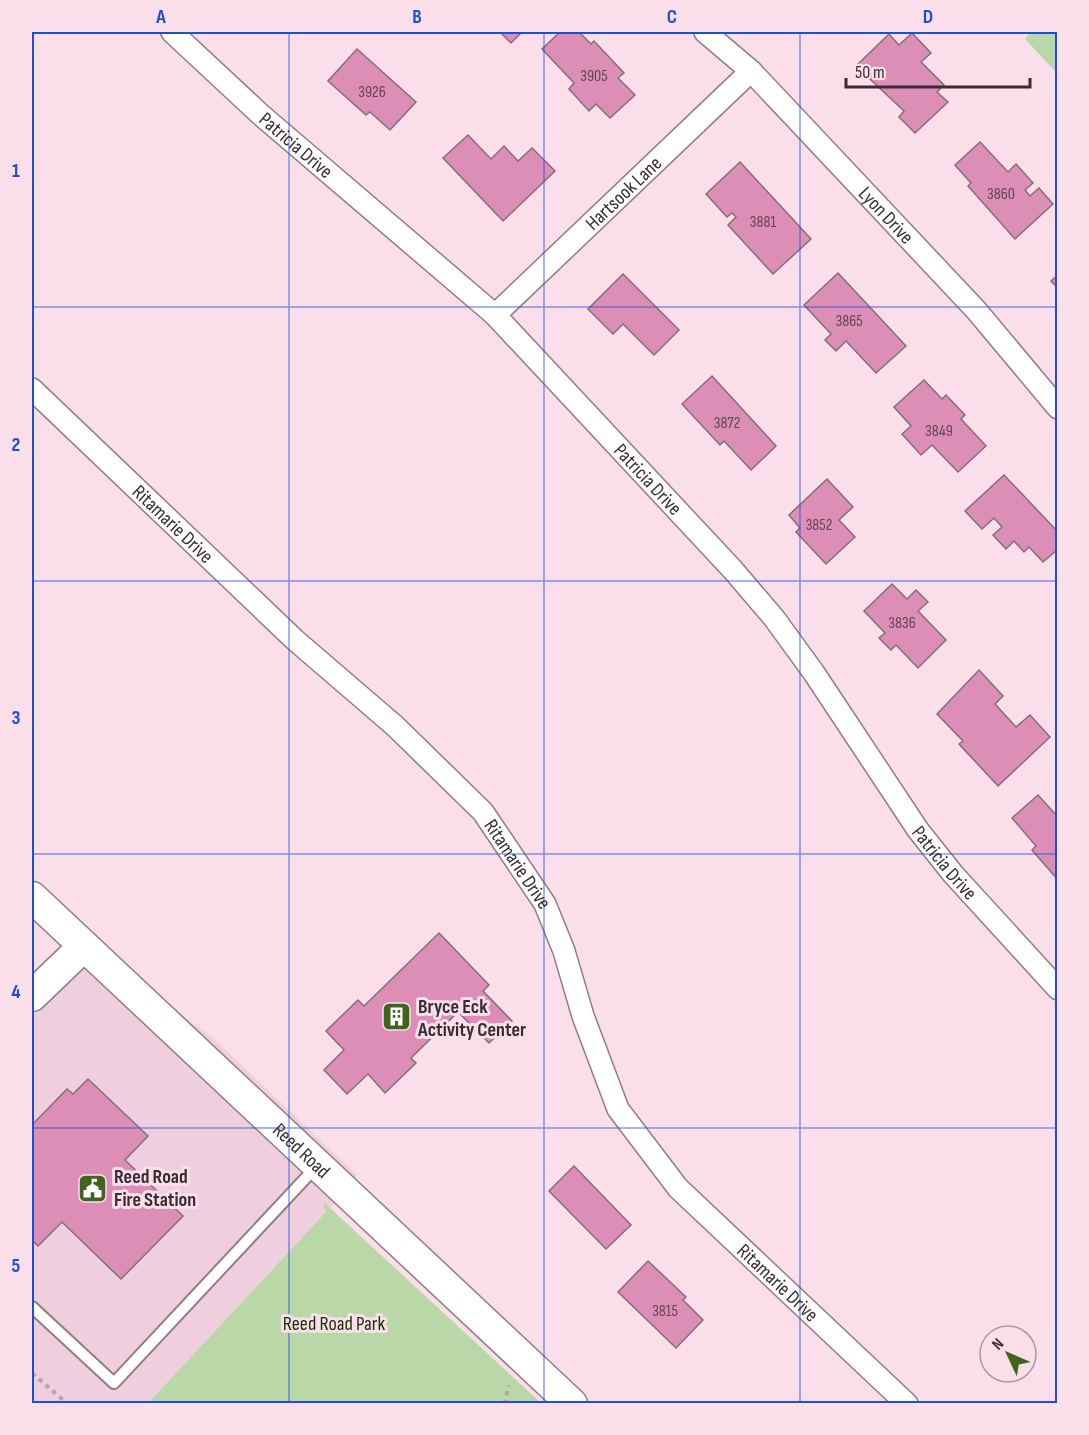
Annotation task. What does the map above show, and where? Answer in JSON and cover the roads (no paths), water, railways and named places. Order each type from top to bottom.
[{"type":"main road","name":"Reed Road","points":[[32,897],[572,1404]]},
{"type":"main road","points":[[32,996],[84,946]]},
{"type":"street","name":"Patricia Drive","points":[[172,32],[260,114],[495,315],[733,570],[774,618],[814,673],[918,830],[967,890],[1058,989]]},
{"type":"street","name":"Lyon Drive","points":[[705,32],[751,71],[976,310],[1058,408]]},
{"type":"street","name":"Hartsook Lane","points":[[495,315],[751,71]]},
{"type":"street","name":"Ritamarie Drive","points":[[32,389],[295,640],[395,726],[483,812],[545,904],[564,951],[583,1016],[618,1109],[678,1188],[907,1404]]},
{"type":"lane","points":[[32,1307],[114,1383],[317,1166]]},
{"type":"place","name":"Bryce Eck Activity Center","points":[[397,1017]]},
{"type":"place","name":"Reed Road Fire Station","points":[[93,1188]]},
{"type":"park label","name":"Reed Road Park","points":[[334,1323]]}]
